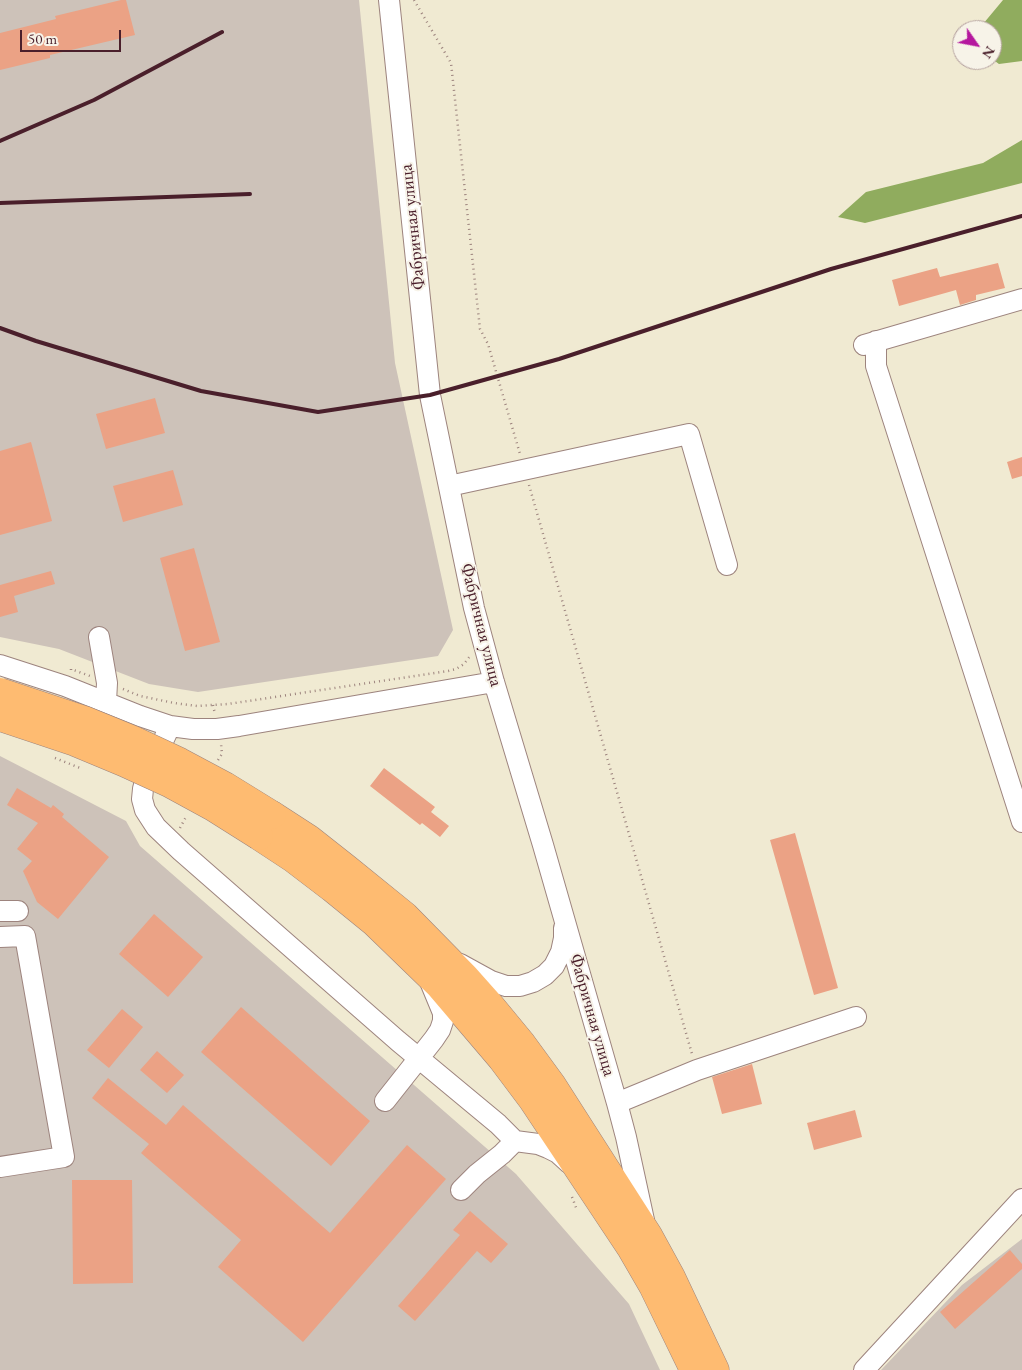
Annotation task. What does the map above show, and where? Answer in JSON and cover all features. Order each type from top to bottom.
[{"type":"highway","points":[[4,675],[84,720],[133,740],[225,786],[266,825],[294,859],[375,923],[439,984],[502,1059],[532,1099],[585,1178],[654,1286],[694,1370]]},
{"type":"highway","points":[[0,717],[75,742],[123,762],[212,807],[308,839],[405,916],[489,1004],[552,1085],[648,1235],[671,1277],[716,1370]]},
{"type":"street","name":"Фабричная улица","points":[[389,0],[430,394],[474,608],[617,1103],[648,1235]]},
{"type":"street","points":[[1022,299],[870,343],[1022,822]]},
{"type":"street","points":[[449,486],[688,434],[727,566]]},
{"type":"street","points":[[99,638],[106,692]]},
{"type":"street","points":[[0,723],[7,686],[4,675],[106,692],[140,716],[170,726],[193,729],[218,729],[494,682]]},
{"type":"street","points":[[170,726],[146,778],[143,789],[142,799],[145,810],[156,827],[181,851],[419,1059],[498,1124],[515,1141],[538,1144],[558,1153],[585,1178]]},
{"type":"street","points":[[443,954],[482,976],[506,986],[520,986],[533,982],[545,975],[554,966],[561,952],[564,938],[563,913]]},
{"type":"street","points":[[0,937],[25,936],[64,1157],[0,1167]]},
{"type":"street","points":[[385,1101],[419,1059],[440,1030],[443,1022],[443,1013],[432,986],[416,961]]},
{"type":"street","points":[[617,1103],[697,1070],[856,1017]]},
{"type":"street","points":[[461,1190],[515,1141]]},
{"type":"street","points":[[864,1370],[1022,1198]]},
{"type":"path","points":[[414,0],[451,63],[480,328],[488,344],[697,1070]]},
{"type":"path","points":[[65,686],[71,669],[106,692],[198,706],[228,704],[456,669],[469,658],[472,650],[473,634],[481,632]]},
{"type":"shaded area","points":[[0,0],[359,0],[395,363],[453,630],[438,656],[198,692],[149,684],[59,649],[0,637]]},
{"type":"shaded area","points":[[0,756],[126,821],[140,846],[516,1174],[629,1304],[660,1370],[0,1370]]},
{"type":"shaded area","points":[[1022,1239],[1022,1370],[881,1370],[962,1285]]},
{"type":"green space","points":[[1003,0],[1022,0],[1022,61],[1002,64],[1002,20],[986,20]]},
{"type":"green space","points":[[1022,140],[1022,183],[865,223],[838,217],[866,192],[983,163]]},
{"type":"building","points":[[126,0],[135,35],[50,55],[50,58],[0,70],[0,33],[56,19],[55,16]]},
{"type":"building","points":[[998,263],[1005,288],[976,295],[976,300],[960,305],[956,290],[899,306],[892,280],[937,268],[940,277]]},
{"type":"building","points":[[155,398],[165,433],[106,449],[96,414]]},
{"type":"building","points":[[31,442],[52,521],[0,535],[0,451]]},
{"type":"building","points":[[1022,457],[1022,476],[1012,479],[1007,462]]},
{"type":"building","points":[[173,470],[183,505],[123,522],[113,486]]},
{"type":"building","points":[[194,548],[220,642],[185,651],[160,558]]},
{"type":"building","points":[[51,571],[55,584],[14,596],[18,612],[0,617],[0,585]]},
{"type":"building","points":[[384,768],[435,807],[431,812],[449,826],[440,837],[422,823],[420,825],[370,786]]},
{"type":"building","points":[[17,788],[51,808],[53,805],[64,814],[62,817],[109,857],[58,919],[37,902],[23,871],[32,861],[17,849],[38,823],[7,805]]},
{"type":"building","points":[[795,833],[838,988],[814,995],[770,840]]},
{"type":"building","points":[[154,914],[203,957],[168,997],[119,954]]},
{"type":"building","points":[[241,1007],[370,1121],[331,1166],[201,1052]]},
{"type":"building","points":[[122,1009],[143,1027],[109,1068],[87,1050]]},
{"type":"building","points":[[157,1051],[184,1075],[167,1093],[140,1070]]},
{"type":"building","points":[[752,1064],[762,1104],[722,1114],[712,1077]]},
{"type":"building","points":[[108,1078],[166,1125],[183,1105],[330,1233],[407,1145],[446,1179],[303,1342],[218,1267],[241,1240],[141,1153],[149,1144],[92,1098]]},
{"type":"building","points":[[855,1110],[862,1137],[814,1150],[807,1123]]},
{"type":"building","points":[[72,1180],[132,1180],[133,1283],[73,1284]]},
{"type":"building","points":[[470,1211],[508,1244],[491,1263],[477,1251],[415,1321],[398,1306],[460,1235],[453,1230]]},
{"type":"building","points":[[1010,1250],[1022,1264],[1022,1269],[955,1329],[940,1312]]},
{"type":"railway","points":[[0,141],[94,100],[222,32]]},
{"type":"railway","points":[[0,203],[250,194]]},
{"type":"railway","points":[[0,328],[36,341],[201,391],[318,412],[430,395],[559,359],[831,269],[1022,216]]}]
